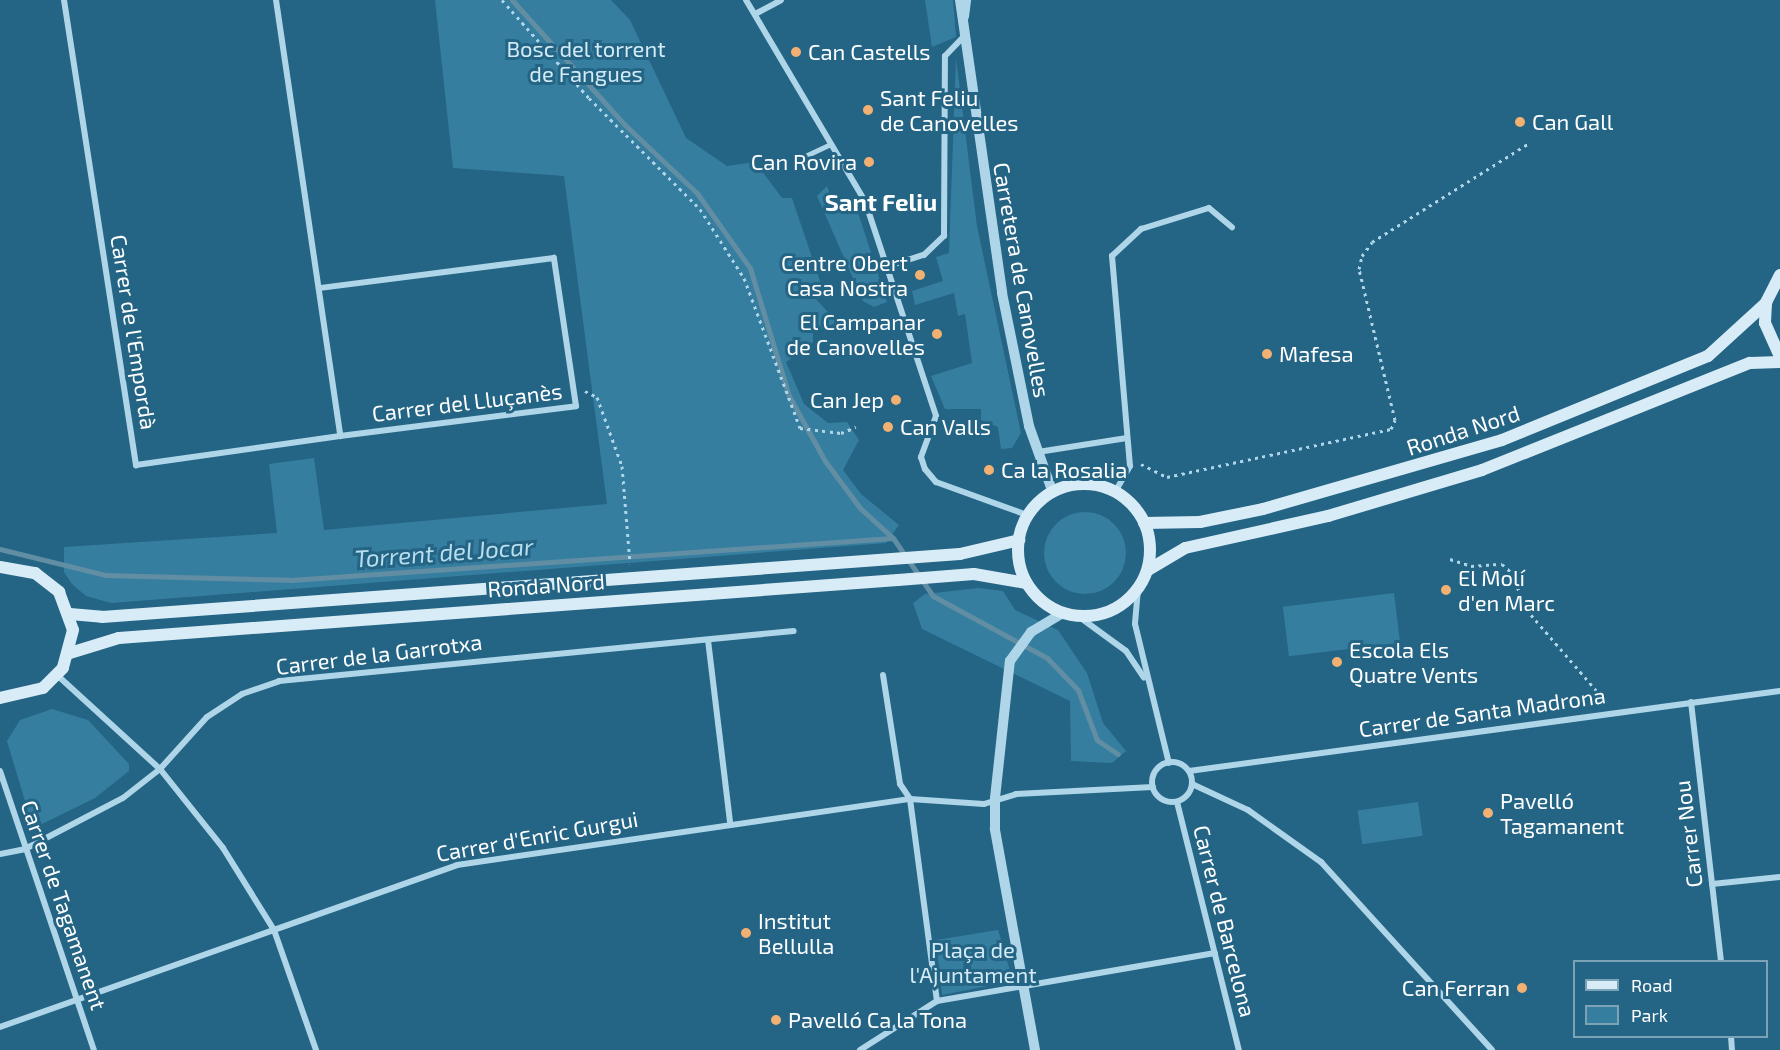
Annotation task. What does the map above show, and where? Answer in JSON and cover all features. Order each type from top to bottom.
[{"type":"main road","points":[[1780,275],[1766,303],[1765,323],[1780,357]]},
{"type":"main road","name":"Ronda Nord","points":[[1144,523],[1200,522],[1293,502],[1502,440],[1708,356],[1766,303]]},
{"type":"main road","name":"Ronda Nord","points":[[1148,570],[1185,548],[1328,516],[1482,470],[1750,363],[1780,362]]},
{"type":"main road","points":[[1082,484],[1115,492],[1132,503],[1144,523],[1151,544],[1148,570],[1138,590],[1103,614],[1078,616],[1063,613],[1042,602],[1026,583],[1019,540],[1027,514],[1053,493],[1082,484]]},
{"type":"main road","name":"Ronda Nord","points":[[70,614],[102,617],[960,554],[1019,540]]},
{"type":"main road","points":[[0,567],[35,573],[59,592],[70,614],[70,653],[56,674],[30,694],[0,698]]},
{"type":"main road","name":"Ronda Nord","points":[[70,653],[119,638],[974,574],[1026,583]]},
{"type":"street","name":"Carrer de l'Empordà","points":[[64,0],[136,465],[340,436]]},
{"type":"street","points":[[276,0],[340,436]]},
{"type":"street","points":[[746,0],[757,13],[829,145],[865,201],[936,416],[921,457],[925,469],[936,482],[1027,514]]},
{"type":"street","points":[[757,13],[781,0]]},
{"type":"street","name":"Carretera de Canovelles","points":[[960,0],[963,40],[1002,293],[1038,452],[1053,493]]},
{"type":"street","points":[[886,267],[924,255],[944,236],[945,56],[963,40],[968,0]]},
{"type":"street","points":[[1115,492],[1129,458],[1112,256],[1141,229],[1199,211],[1216,210],[1232,227]]},
{"type":"street","name":"Carrer del Lluçanès","points":[[319,288],[554,258],[576,406],[340,436]]},
{"type":"street","points":[[1038,452],[1127,438]]},
{"type":"street","points":[[1138,590],[1135,624],[1147,684],[1169,763]]},
{"type":"street","points":[[1035,1050],[995,829],[995,798],[1016,650],[1028,634],[1063,613]]},
{"type":"street","points":[[1078,616],[1125,651],[1147,684]]},
{"type":"street","name":"Carrer de la Garrotxa","points":[[0,854],[25,849],[123,798],[160,769],[207,717],[242,694],[279,681],[794,631]]},
{"type":"street","points":[[708,640],[730,822]]},
{"type":"street","points":[[56,674],[160,769],[223,848],[274,930],[316,1050]]},
{"type":"street","points":[[883,675],[900,784],[910,799],[937,1001]]},
{"type":"street","name":"Carrer de Santa Madrona","points":[[1189,771],[1616,711],[1780,691]]},
{"type":"street","name":"Carrer Nou","points":[[1690,702],[1722,960]]},
{"type":"street","points":[[1169,763],[1189,771],[1192,784],[1177,801],[1163,800],[1153,787],[1158,768],[1169,763]]},
{"type":"street","name":"Carrer de Tagamanent","points":[[0,771],[94,1050]]},
{"type":"street","points":[[1192,784],[1248,810],[1321,862],[1492,1050]]},
{"type":"street","name":"Carrer d'Enric Gurgui","points":[[0,1027],[458,865],[730,822],[910,799],[984,804],[995,798],[1153,787]]},
{"type":"street","name":"Carrer de Barcelona","points":[[1177,801],[1239,1050]]},
{"type":"street","points":[[1712,884],[1780,878]]},
{"type":"street","points":[[860,1050],[937,1001],[1215,953]]},
{"type":"lane","points":[[807,167],[803,157],[829,145]]},
{"type":"path","points":[[502,0],[589,98],[700,209],[744,278],[800,428],[841,433],[856,427]]},
{"type":"path","points":[[1129,458],[1167,477],[1391,429],[1395,420],[1359,270],[1362,256],[1372,243],[1528,143]]},
{"type":"path","points":[[573,385],[597,397],[622,466],[631,578]]},
{"type":"path","points":[[1450,559],[1471,566],[1502,564],[1512,573],[1526,609],[1616,711]]},
{"type":"green space","name":"Bosc del torrent de Fangues","points":[[435,0],[611,0],[630,20],[686,138],[727,166],[755,162],[782,198],[792,198],[824,293],[815,298],[837,322],[813,333],[813,342],[786,362],[804,404],[828,423],[847,422],[859,440],[843,470],[861,494],[899,525],[886,543],[111,603],[86,596],[72,584],[64,572],[64,547],[277,533],[269,464],[314,458],[324,530],[607,504],[564,176],[453,168]]},
{"type":"green space","points":[[925,0],[953,0],[956,37],[932,47]]},
{"type":"green space","points":[[956,58],[977,226],[1021,433],[1012,448],[1001,449],[998,427],[981,420],[981,409],[945,409],[931,376],[972,363],[965,314],[958,316],[954,293],[915,305],[912,291],[943,281],[936,257],[949,253]]},
{"type":"green space","points":[[827,186],[835,208],[854,200],[887,302],[874,307],[863,301],[817,196]]},
{"type":"green space","points":[[1085,512],[1101,515],[1114,524],[1123,537],[1126,553],[1123,569],[1114,582],[1101,591],[1085,594],[1069,591],[1056,582],[1047,569],[1044,553],[1047,537],[1056,524],[1069,515]]},
{"type":"green space","points":[[978,588],[1003,591],[1015,610],[1058,630],[1087,673],[1103,723],[1126,751],[1112,763],[1071,761],[1070,701],[922,629],[913,603],[925,594]]},
{"type":"green space","points":[[1394,593],[1400,643],[1289,656],[1283,607]]},
{"type":"green space","points":[[52,709],[88,720],[129,764],[129,771],[95,798],[40,825],[31,821],[7,741],[20,720]]},
{"type":"green space","points":[[1418,802],[1423,836],[1362,844],[1358,810]]},
{"type":"green space","name":"Plaça de l'Ajuntament","points":[[998,930],[1013,981],[942,995],[936,940]]},
{"type":"waterway","points":[[512,0],[624,124],[697,193],[750,268],[789,396],[825,461],[860,508],[893,538],[933,596],[1047,658],[1078,690],[1097,740],[1118,754]]},
{"type":"waterway","name":"Torrent del Jocar","points":[[0,549],[105,575],[291,580],[893,538]]},
{"type":"place","name":"Can Castells","points":[[796,52]]},
{"type":"place","name":"Sant Feliu de Canovelles","points":[[868,110]]},
{"type":"place","name":"Can Gall","points":[[1520,122]]},
{"type":"place","name":"Can Rovira","points":[[869,162]]},
{"type":"place","name":"Centre Obert Casa Nostra","points":[[920,275]]},
{"type":"place","name":"El Campanar de Canovelles","points":[[937,334]]},
{"type":"place","name":"Mafesa","points":[[1267,354]]},
{"type":"place","name":"Can Jep","points":[[896,400]]},
{"type":"place","name":"Can Valls","points":[[888,427]]},
{"type":"place","name":"Ca la Rosalia","points":[[989,470]]},
{"type":"place","name":"El Molí d'en Marc","points":[[1446,590]]},
{"type":"place","name":"Escola Els Quatre Vents","points":[[1337,662]]},
{"type":"place","name":"Pavelló Tagamanent","points":[[1488,813]]},
{"type":"place","name":"Institut Bellulla","points":[[746,933]]},
{"type":"place","name":"Can Ferran","points":[[1522,988]]},
{"type":"place","name":"Pavelló Ca la Tona","points":[[776,1020]]},
{"type":"district","name":"Sant Feliu","points":[[881,202]]}]
